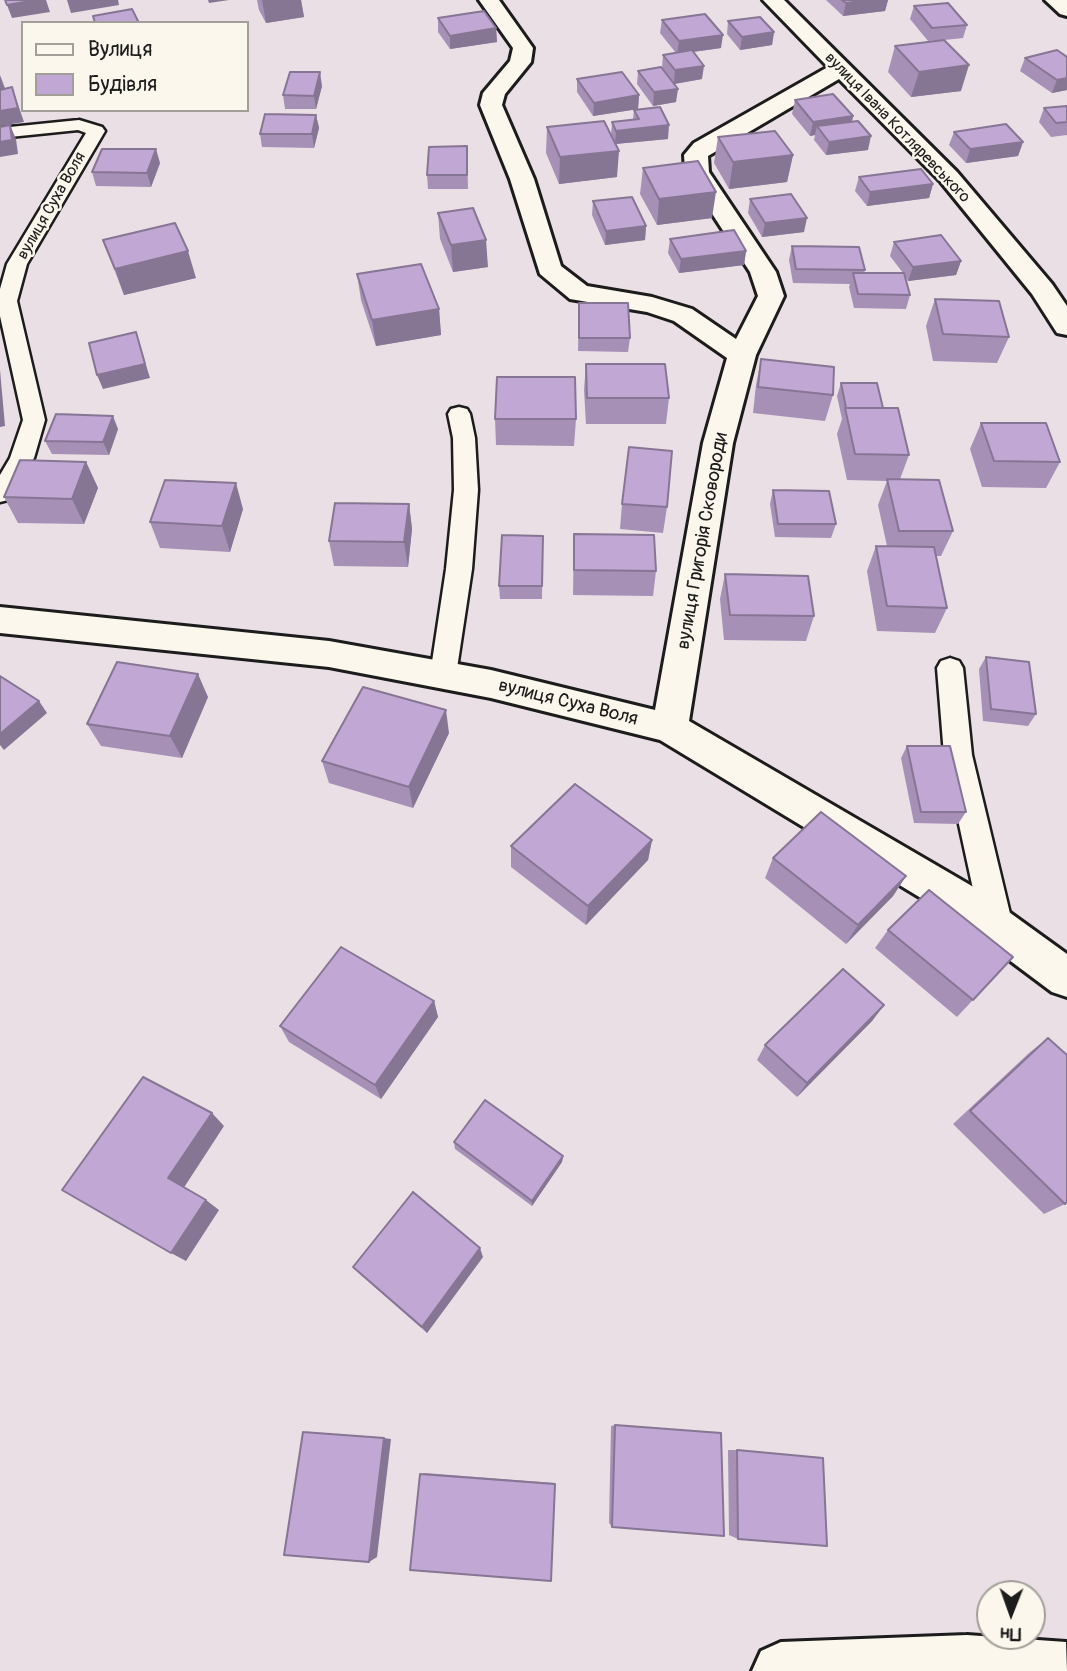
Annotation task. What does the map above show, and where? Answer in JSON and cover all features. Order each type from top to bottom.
[{"type":"street","points":[[489,0],[523,48],[520,62],[495,93],[491,105],[522,179],[549,269],[579,293],[652,305],[683,315],[742,355]]},
{"type":"street","name":"вулиця Івана Котляревського","points":[[773,0],[949,177],[1042,290],[1067,327]]},
{"type":"street","points":[[1055,0],[1067,10]]},
{"type":"street","name":"вулиця Григорія Сковороди","points":[[670,727],[718,443],[742,355],[771,296],[763,272],[697,172],[696,155],[702,148],[840,69]]},
{"type":"street","name":"вулиця Суха Воля","points":[[0,620],[329,653],[443,675],[670,727],[963,902],[1067,978]]},
{"type":"street","points":[[781,1671],[967,1664],[1066,1671]]},
{"type":"lane","name":"вулиця Суха Воля","points":[[0,133],[79,125],[96,131],[17,264],[7,301],[34,420],[22,458],[0,494]]},
{"type":"lane","points":[[443,675],[460,569],[466,491],[464,438],[459,414]]},
{"type":"lane","points":[[950,668],[958,755],[997,926]]},
{"type":"building","points":[[5,0],[36,0],[7,5]]},
{"type":"building","points":[[842,0],[869,0],[846,3]]},
{"type":"building","points":[[948,3],[967,25],[932,28],[914,6]]},
{"type":"building","points":[[132,9],[138,21],[94,21],[93,16]]},
{"type":"building","points":[[484,11],[496,28],[450,36],[438,18]]},
{"type":"building","points":[[705,14],[723,35],[679,41],[662,20]]},
{"type":"building","points":[[760,17],[774,32],[742,37],[728,21]]},
{"type":"building","points":[[944,40],[969,65],[919,72],[895,46]]},
{"type":"building","points":[[692,50],[704,66],[675,70],[663,55]]},
{"type":"building","points":[[1057,50],[1067,57],[1067,78],[1057,80],[1025,58]]},
{"type":"building","points":[[661,67],[678,89],[654,92],[638,71]]},
{"type":"building","points":[[290,72],[320,72],[314,96],[283,95]]},
{"type":"building","points":[[622,72],[639,95],[594,103],[577,79]]},
{"type":"building","points":[[12,87],[18,108],[0,111],[0,90]]},
{"type":"building","points":[[833,94],[853,116],[813,122],[795,100]]},
{"type":"building","points":[[1067,106],[1067,122],[1056,123],[1044,108]]},
{"type":"building","points":[[660,107],[669,125],[616,131],[612,122],[639,119],[634,110]]},
{"type":"building","points":[[265,114],[316,115],[312,134],[260,134]]},
{"type":"building","points":[[604,121],[619,151],[560,157],[547,127]]},
{"type":"building","points":[[858,121],[871,136],[829,142],[817,126]]},
{"type":"building","points":[[1006,124],[1023,142],[970,149],[954,132]]},
{"type":"building","points":[[10,125],[12,140],[0,142],[0,127]]},
{"type":"building","points":[[775,131],[793,155],[733,162],[718,137]]},
{"type":"building","points":[[467,146],[467,175],[427,175],[429,147]]},
{"type":"building","points":[[102,149],[156,149],[147,173],[92,172]]},
{"type":"building","points":[[698,161],[716,192],[659,199],[643,168]]},
{"type":"building","points":[[921,169],[933,184],[870,192],[859,177]]},
{"type":"building","points":[[791,194],[807,218],[765,223],[750,199]]},
{"type":"building","points":[[632,197],[646,226],[606,231],[593,201]]},
{"type":"building","points":[[473,208],[486,240],[451,245],[438,213]]},
{"type":"building","points":[[175,223],[188,251],[115,269],[103,240]]},
{"type":"building","points":[[734,230],[746,251],[681,259],[670,239]]},
{"type":"building","points":[[941,235],[961,261],[913,267],[894,242]]},
{"type":"building","points":[[792,246],[859,247],[865,270],[796,269]]},
{"type":"building","points":[[421,264],[439,309],[372,320],[357,274]]},
{"type":"building","points":[[853,273],[904,273],[910,295],[858,294]]},
{"type":"building","points":[[935,299],[999,301],[1009,337],[943,334]]},
{"type":"building","points":[[579,303],[628,303],[630,338],[579,338]]},
{"type":"building","points":[[136,332],[145,364],[97,375],[89,343]]},
{"type":"building","points":[[761,359],[834,367],[833,395],[758,387]]},
{"type":"building","points":[[586,364],[665,364],[669,398],[587,398]]},
{"type":"building","points":[[497,377],[575,377],[576,419],[495,419]]},
{"type":"building","points":[[841,383],[877,383],[883,408],[846,408]]},
{"type":"building","points":[[845,408],[898,408],[909,455],[855,454]]},
{"type":"building","points":[[56,414],[113,416],[103,442],[45,441]]},
{"type":"building","points":[[981,423],[1046,423],[1060,462],[994,461]]},
{"type":"building","points":[[629,447],[672,451],[667,507],[622,504]]},
{"type":"building","points":[[20,460],[86,462],[72,499],[4,497]]},
{"type":"building","points":[[887,479],[939,480],[953,531],[899,531]]},
{"type":"building","points":[[165,480],[236,483],[222,526],[150,522]]},
{"type":"building","points":[[773,490],[829,491],[836,524],[778,524]]},
{"type":"building","points":[[335,503],[409,504],[404,542],[329,541]]},
{"type":"building","points":[[574,534],[654,535],[656,571],[574,570]]},
{"type":"building","points":[[502,535],[543,536],[542,586],[499,586]]},
{"type":"building","points":[[876,546],[934,547],[947,608],[887,606]]},
{"type":"building","points":[[725,574],[808,576],[814,616],[730,615]]},
{"type":"building","points":[[986,657],[1029,662],[1036,714],[991,709]]},
{"type":"building","points":[[117,662],[198,674],[170,736],[87,724]]},
{"type":"building","points":[[0,676],[39,701],[0,734]]},
{"type":"building","points":[[363,687],[446,710],[409,787],[322,761]]},
{"type":"building","points":[[907,746],[950,746],[966,812],[921,812]]},
{"type":"building","points":[[575,784],[652,840],[588,906],[511,846]]},
{"type":"building","points":[[821,812],[906,876],[858,925],[773,858]]},
{"type":"building","points":[[929,890],[1013,957],[973,1000],[888,930]]},
{"type":"building","points":[[341,947],[434,1001],[375,1085],[280,1026]]},
{"type":"building","points":[[843,969],[884,1005],[807,1083],[765,1045]]},
{"type":"building","points":[[1048,1038],[1067,1055],[1065,1204],[970,1111]]},
{"type":"building","points":[[143,1077],[212,1113],[168,1178],[206,1200],[171,1253],[62,1190]]},
{"type":"building","points":[[485,1100],[563,1156],[532,1201],[454,1142]]},
{"type":"building","points":[[413,1192],[480,1248],[422,1327],[353,1267]]},
{"type":"building","points":[[615,1425],[721,1433],[724,1536],[612,1527]]},
{"type":"building","points":[[303,1432],[384,1438],[369,1562],[284,1555]]},
{"type":"building","points":[[737,1450],[823,1458],[827,1546],[738,1539]]},
{"type":"building","points":[[420,1474],[555,1484],[551,1581],[410,1570]]}]
